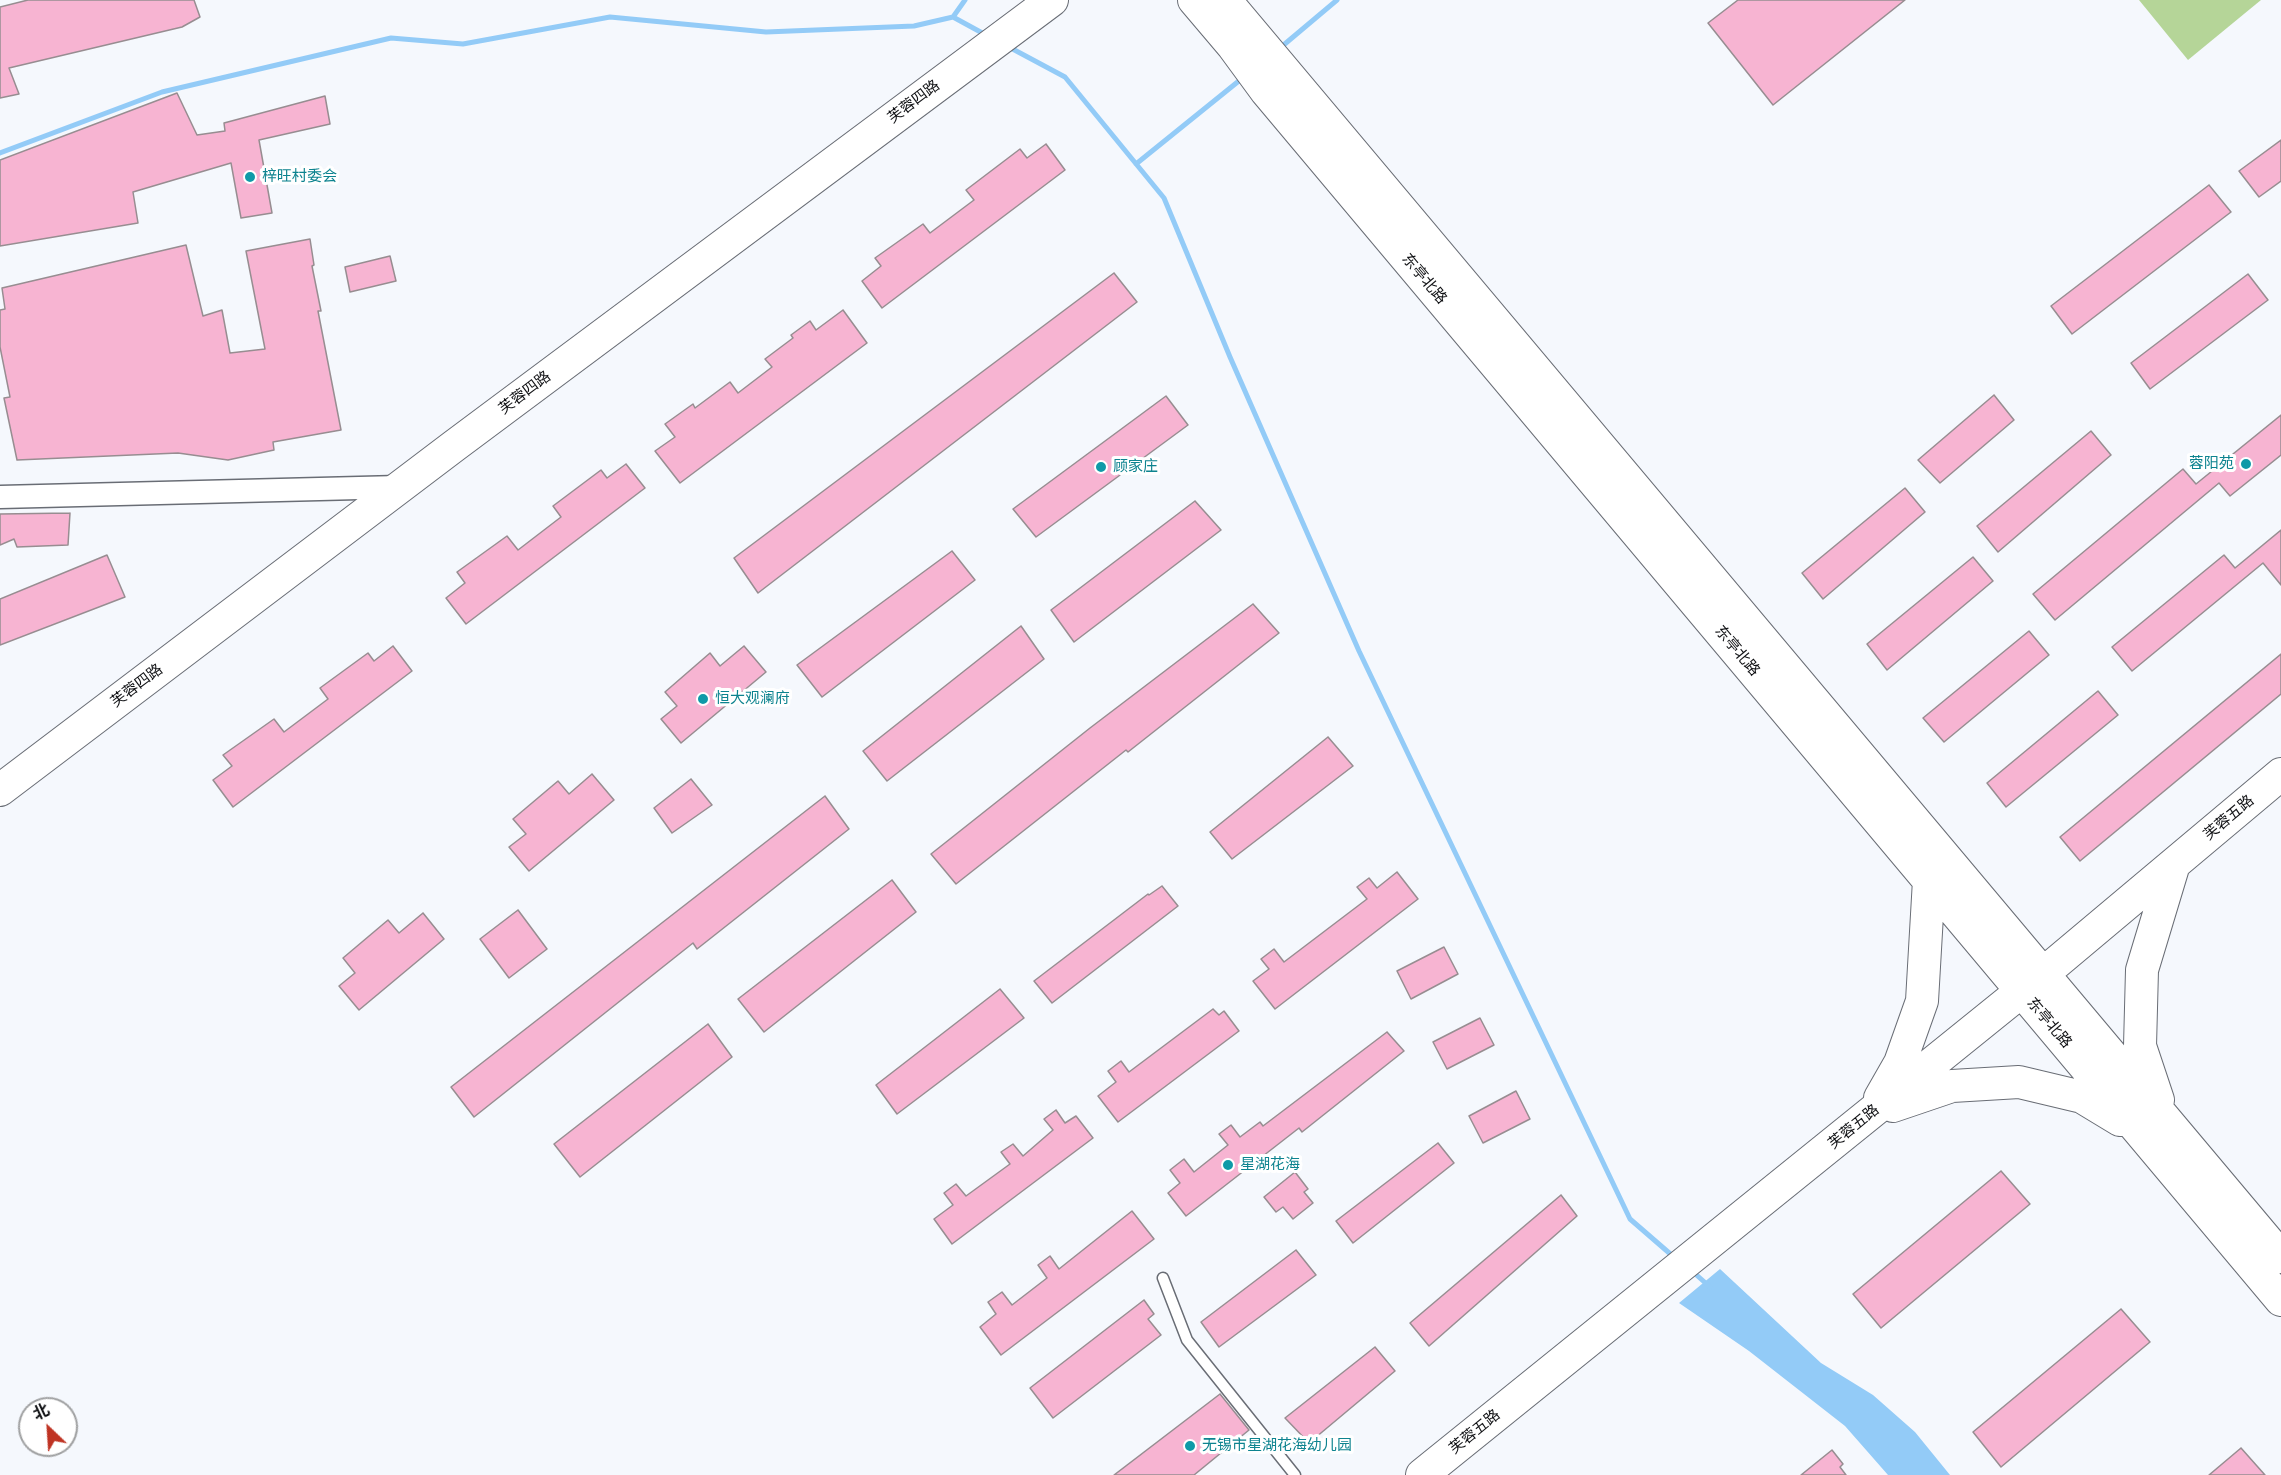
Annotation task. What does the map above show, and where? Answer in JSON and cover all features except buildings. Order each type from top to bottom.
[{"type":"main road","name":"芙蓉四路","points":[[0,790],[399,487],[1052,0]]},
{"type":"main road","name":"东亭北路","points":[[1194,0],[1242,39],[1929,880],[2033,982]]},
{"type":"main road","name":"东亭北路","points":[[1225,0],[1242,39]]},
{"type":"main road","name":"东亭北路","points":[[1277,82],[2152,1124],[2281,1300]]},
{"type":"main road","name":"芙蓉五路","points":[[1422,1475],[1873,1113],[2281,774]]},
{"type":"main road","points":[[1873,1113],[1952,1086],[2019,1082],[2082,1098],[2152,1124],[2140,1046],[2142,970],[2174,864]]},
{"type":"main road","points":[[1873,1113],[1899,1063],[1922,1001],[1929,880]]},
{"type":"main road","name":"东亭北路","points":[[2152,1124],[2281,1257]]},
{"type":"street","points":[[0,497],[399,487]]},
{"type":"lane","points":[[1163,1278],[1187,1340],[1295,1475]]},
{"type":"green space","points":[[2139,0],[2261,0],[2188,60]]},
{"type":"water","points":[[1720,1269],[1821,1363],[1873,1395],[1915,1432],[1950,1475],[1888,1475],[1845,1426],[1749,1351],[1679,1303]]},
{"type":"waterway","points":[[965,0],[953,17],[986,35]]},
{"type":"waterway","points":[[1280,48],[1337,0]]},
{"type":"waterway","points":[[0,153],[162,92],[391,38],[463,44],[610,17],[766,32],[914,26],[953,17]]},
{"type":"waterway","points":[[1007,46],[1065,77],[1164,198],[1230,357],[1359,651],[1630,1219],[1675,1258]]},
{"type":"waterway","points":[[1136,164],[1245,76]]},
{"type":"waterway","points":[[1692,1271],[1710,1287]]},
{"type":"place","name":"梓旺村委会","points":[[250,177]]},
{"type":"place","name":"蓉阳苑","points":[[2246,464]]},
{"type":"place","name":"顾家庄","points":[[1101,467]]},
{"type":"place","name":"恒大观澜府","points":[[703,699]]},
{"type":"place","name":"星湖花海","points":[[1228,1165]]},
{"type":"place","name":"无锡市星湖花海幼儿园","points":[[1190,1446]]}]
